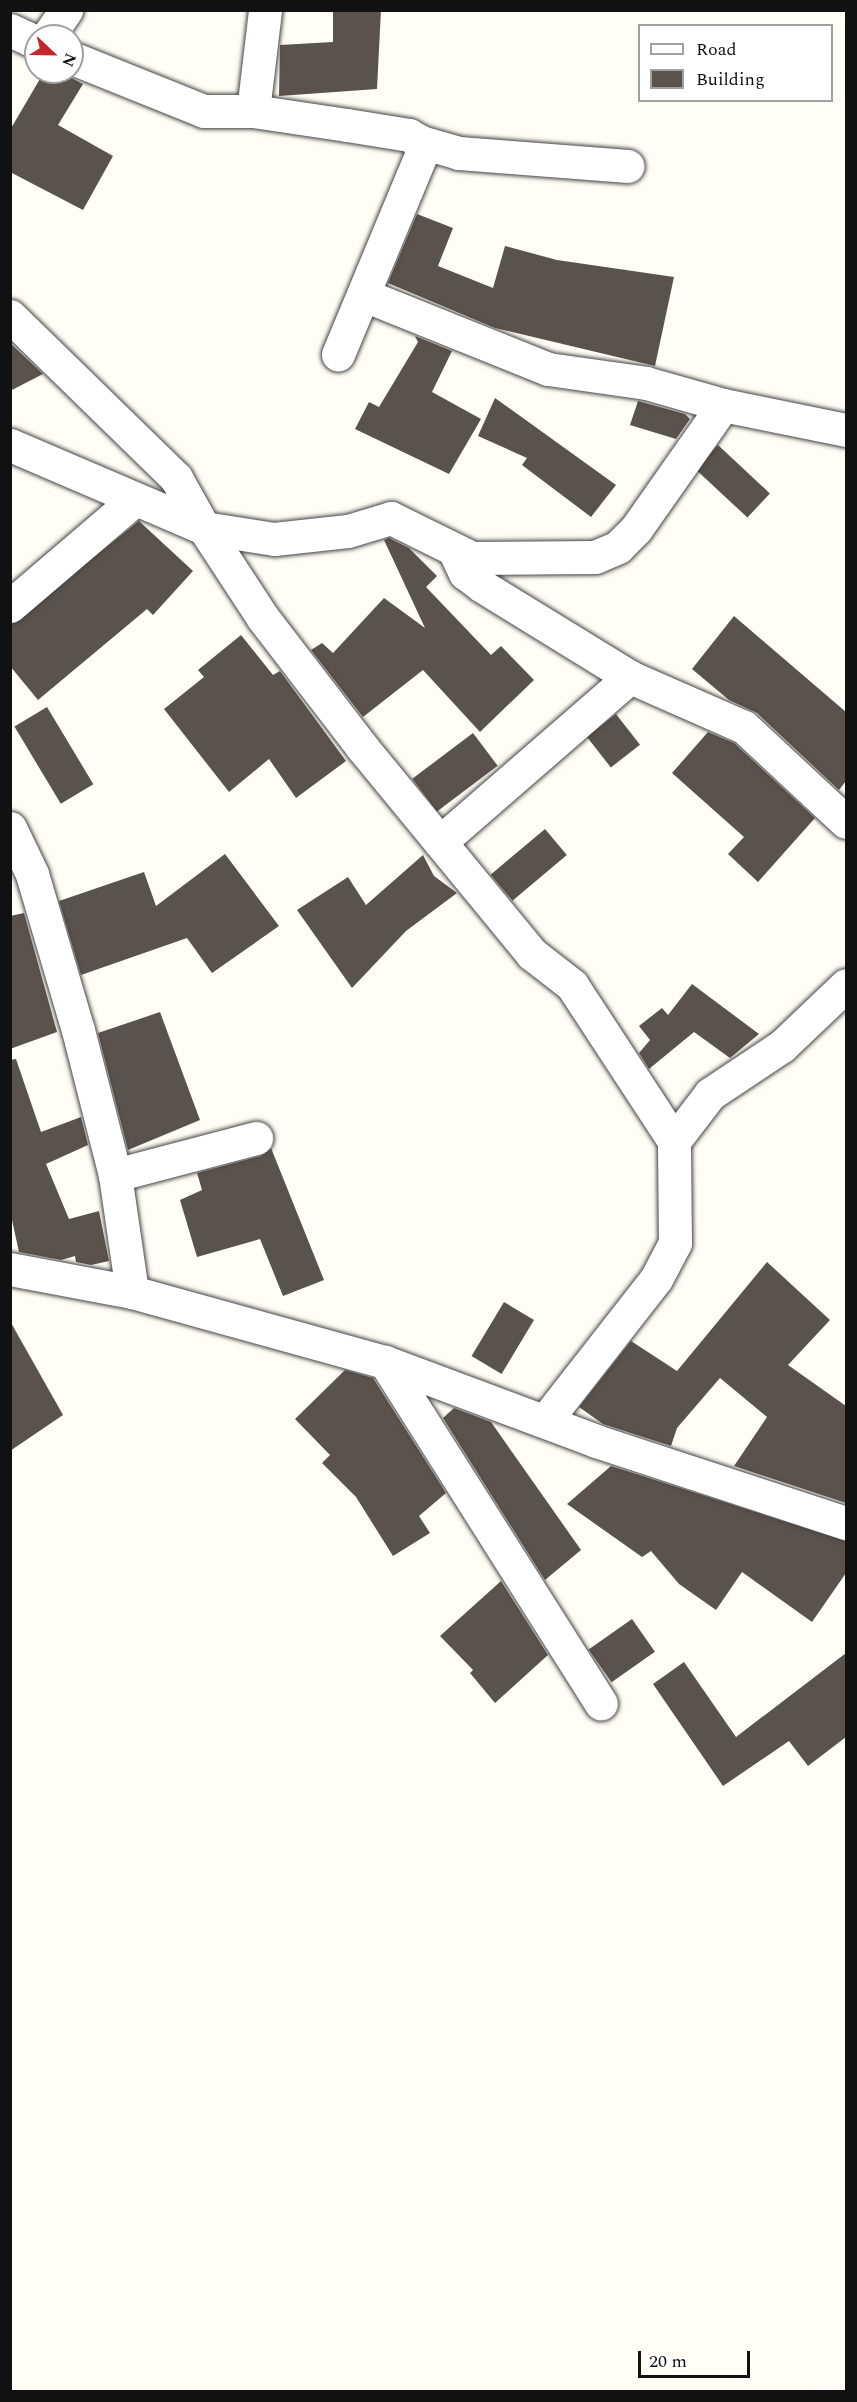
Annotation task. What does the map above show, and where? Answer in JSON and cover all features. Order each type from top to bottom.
[{"type":"street","points":[[56,24],[66,10]]},
{"type":"street","points":[[252,111],[265,10]]},
{"type":"street","points":[[10,30],[24,36]]},
{"type":"street","points":[[84,63],[204,111],[252,111],[409,135],[422,142],[459,153],[627,166]]},
{"type":"street","points":[[338,354],[364,295],[422,142]]},
{"type":"street","points":[[364,295],[548,369],[646,383],[723,405],[846,430]]},
{"type":"street","points":[[16,331],[176,478],[204,528],[263,618],[440,842],[532,954],[572,984],[674,1141],[675,1243],[656,1279],[545,1421]]},
{"type":"street","points":[[456,554],[595,557],[618,547],[723,405]]},
{"type":"street","points":[[10,445],[204,528],[274,538],[348,531],[391,518],[425,531],[456,554],[465,573],[482,586],[630,676],[744,727],[846,822]]},
{"type":"street","points":[[10,606],[134,500]]},
{"type":"street","points":[[440,842],[630,676]]},
{"type":"street","points":[[10,828],[55,945],[115,1175],[132,1292]]},
{"type":"street","points":[[674,1141],[710,1094],[782,1046],[846,985]]},
{"type":"street","points":[[115,1175],[256,1138]]},
{"type":"street","points":[[10,1269],[132,1292],[385,1362],[545,1421],[846,1523]]},
{"type":"street","points":[[385,1362],[601,1704]]},
{"type":"building","points":[[333,10],[381,10],[377,89],[279,96],[280,45],[333,42]]},
{"type":"building","points":[[37,84],[83,84],[58,125],[113,156],[83,210],[10,172],[10,130]]},
{"type":"building","points":[[417,214],[453,228],[438,266],[493,288],[505,246],[557,260],[674,277],[655,366],[495,328],[388,283]]},
{"type":"building","points":[[415,336],[452,351],[432,392],[481,419],[449,474],[355,429],[369,402],[379,407],[418,342]]},
{"type":"building","points":[[10,343],[43,374],[10,391]]},
{"type":"building","points":[[495,398],[616,485],[591,517],[522,465],[527,458],[478,436]]},
{"type":"building","points":[[638,401],[685,414],[690,419],[676,439],[630,425]]},
{"type":"building","points":[[718,445],[770,493],[747,518],[695,469]]},
{"type":"building","points":[[139,521],[193,571],[153,615],[147,609],[38,700],[10,666],[10,624]]},
{"type":"building","points":[[389,538],[409,548],[437,576],[426,587],[491,655],[501,646],[534,680],[480,732],[423,670],[363,717],[311,650],[322,643],[333,653],[384,598],[425,628],[384,540]]},
{"type":"building","points":[[734,616],[846,712],[846,781],[839,790],[757,713],[729,700],[692,669]]},
{"type":"building","points":[[241,635],[273,675],[280,671],[346,761],[296,798],[269,759],[229,792],[164,709],[204,677],[198,670]]},
{"type":"building","points":[[47,707],[93,784],[61,804],[14,727]]},
{"type":"building","points":[[616,714],[640,745],[611,768],[587,737]]},
{"type":"building","points":[[708,732],[734,743],[815,818],[758,882],[728,854],[744,837],[672,773]]},
{"type":"building","points":[[473,733],[498,766],[437,811],[412,779]]},
{"type":"building","points":[[545,829],[567,855],[512,901],[491,875]]},
{"type":"building","points":[[225,854],[279,926],[212,973],[187,938],[81,975],[59,901],[144,872],[156,906]]},
{"type":"building","points":[[423,855],[434,876],[457,893],[406,931],[352,988],[297,910],[348,877],[366,905]]},
{"type":"building","points":[[24,913],[57,1032],[10,1049],[10,916]]},
{"type":"building","points":[[692,984],[759,1034],[730,1058],[694,1032],[649,1069],[639,1053],[650,1040],[639,1026],[662,1008],[668,1015]]},
{"type":"building","points":[[160,1012],[200,1120],[128,1150],[98,1033]]},
{"type":"building","points":[[16,1059],[41,1132],[81,1117],[88,1145],[46,1164],[69,1219],[99,1211],[109,1261],[91,1265],[76,1262],[75,1256],[61,1260],[19,1252],[10,1211],[10,1060]]},
{"type":"building","points":[[271,1148],[324,1280],[283,1296],[260,1239],[197,1257],[180,1200],[202,1190],[197,1173],[261,1156]]},
{"type":"building","points":[[767,1262],[830,1320],[788,1365],[846,1406],[846,1503],[734,1466],[767,1417],[720,1378],[677,1428],[671,1446],[603,1424],[579,1407],[631,1341],[677,1371]]},
{"type":"building","points":[[504,1302],[534,1320],[502,1374],[472,1356]]},
{"type":"building","points":[[10,1321],[63,1415],[10,1451]]},
{"type":"building","points":[[345,1370],[373,1378],[446,1493],[419,1516],[430,1533],[393,1556],[356,1497],[322,1463],[330,1455],[295,1419]]},
{"type":"building","points":[[454,1408],[491,1422],[581,1550],[545,1580],[443,1418]]},
{"type":"building","points":[[611,1466],[846,1541],[846,1573],[812,1622],[742,1572],[716,1610],[679,1584],[651,1551],[642,1557],[567,1504]]},
{"type":"building","points":[[501,1581],[548,1655],[495,1703],[470,1673],[473,1670],[440,1636]]},
{"type":"building","points":[[632,1619],[655,1652],[612,1682],[589,1649]]},
{"type":"building","points":[[846,1653],[846,1737],[808,1766],[789,1741],[723,1786],[653,1684],[684,1662],[736,1737]]}]
